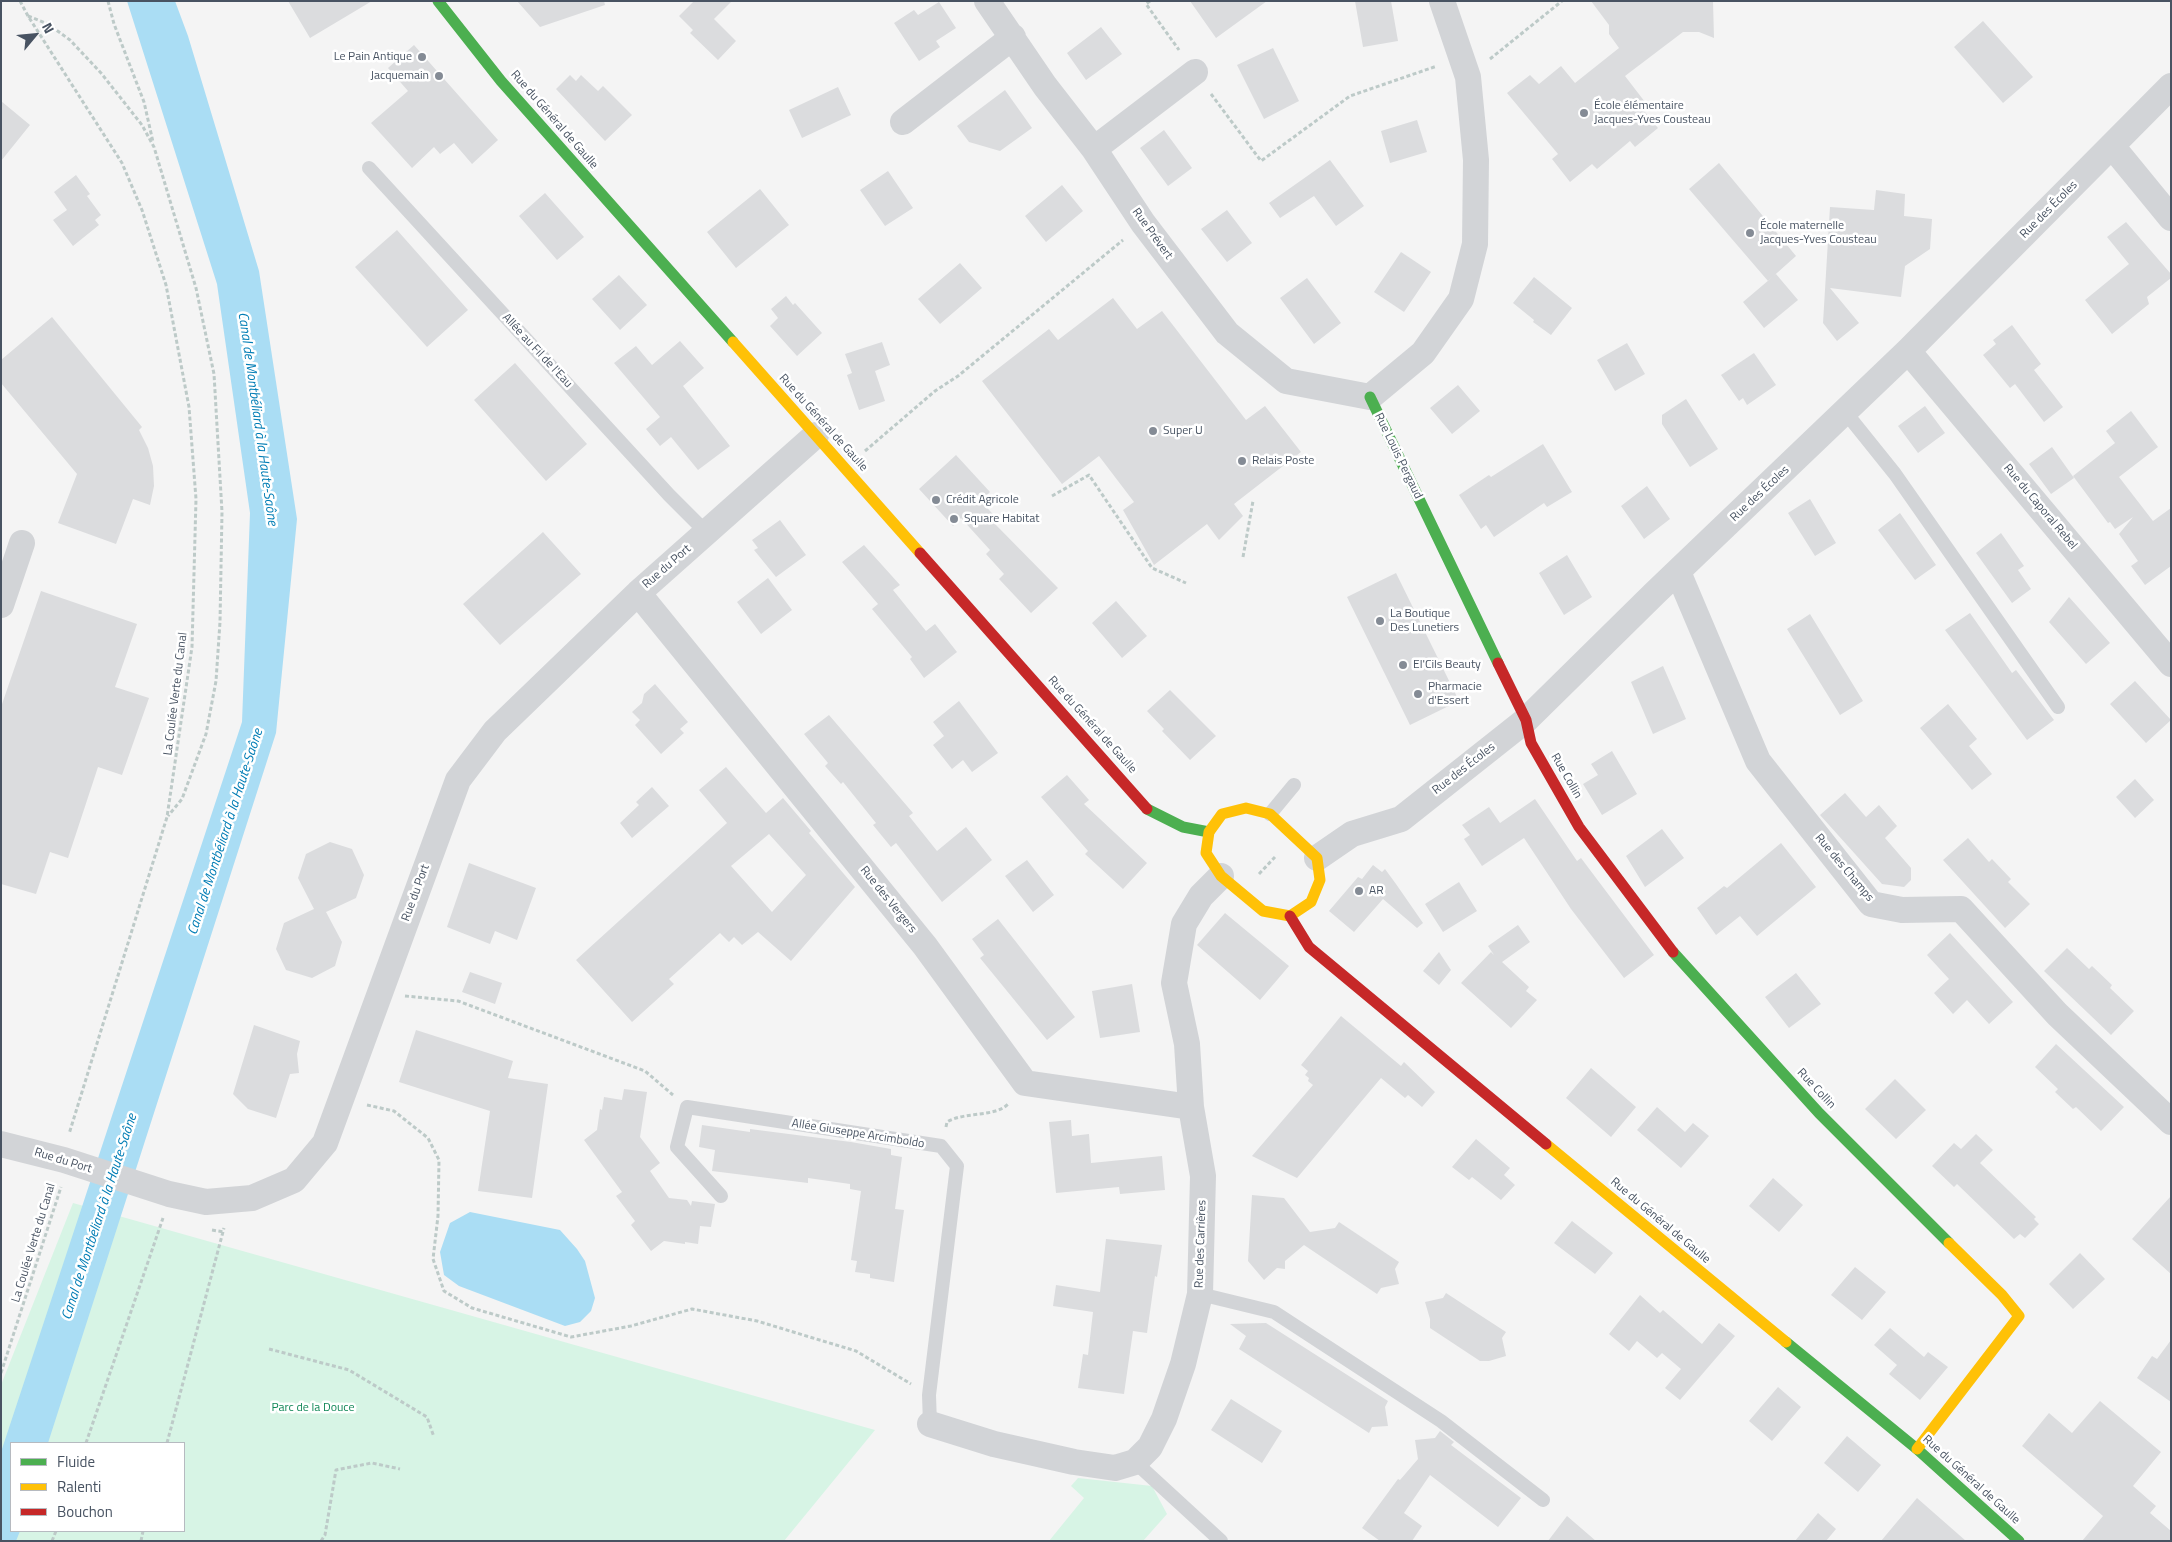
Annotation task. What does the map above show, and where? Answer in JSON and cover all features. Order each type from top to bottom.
[{"type":"main road","name":"Rue du Général de Gaulle","points":[[438,1],[501,81],[1148,810],[1184,827],[1209,832]]},
{"type":"main road","name":"Rue Louis Pergaud","points":[[1370,397],[1526,720]]},
{"type":"main road","name":"Rue Collin","points":[[1526,720],[1531,743],[1579,827],[1671,950],[1819,1113],[2002,1295],[2019,1316],[1917,1449]]},
{"type":"main road","points":[[1246,808],[1270,814],[1317,858],[1320,880],[1310,902],[1290,916],[1263,910],[1221,876],[1206,853],[1209,832],[1222,814],[1246,808]]},
{"type":"main road","name":"Rue du Général de Gaulle","points":[[1290,916],[1309,947],[1688,1262],[1917,1449],[2019,1541]]},
{"type":"street","name":"Rue Prévert","points":[[987,1],[1013,36],[1045,86],[1094,149],[1143,223],[1228,333],[1286,381],[1370,397]]},
{"type":"street","name":"Rue Louis Pergaud","points":[[1370,397],[1423,353],[1461,299],[1475,244],[1476,160],[1465,68],[1442,1]]},
{"type":"street","points":[[903,122],[1013,36]]},
{"type":"street","points":[[1094,149],[1195,72]]},
{"type":"street","name":"Rue des Écoles","points":[[1317,858],[1352,834],[1400,819],[1526,720],[1678,572],[1846,413],[2171,86]]},
{"type":"street","points":[[2112,146],[2171,218]]},
{"type":"street","name":"Rue du Caporal Rebel","points":[[1908,351],[2171,664]]},
{"type":"street","name":"Rue du Port","points":[[1,1144],[206,1202],[252,1198],[294,1180],[326,1143],[458,780],[494,730],[638,593],[816,435]]},
{"type":"street","points":[[1,605],[22,543]]},
{"type":"street","name":"Rue des Champs","points":[[1678,572],[1758,761],[1871,904],[1902,910],[1961,909],[2057,1014],[2171,1122]]},
{"type":"street","name":"Rue des Vergers","points":[[638,593],[924,946],[1025,1083]]},
{"type":"street","name":"Rue des Carrières","points":[[1135,1462],[1150,1447],[1164,1419],[1183,1364],[1200,1294],[1203,1176],[1190,1106],[1187,1044],[1174,983],[1184,924],[1201,896],[1221,876]]},
{"type":"street","points":[[1025,1083],[1190,1106]]},
{"type":"street","points":[[930,1424],[994,1444],[1074,1462],[1115,1468],[1135,1462]]},
{"type":"lane","name":"Allée au Fil de l'Eau","points":[[369,168],[662,488],[706,532]]},
{"type":"lane","points":[[1846,413],[1895,474],[2058,707]]},
{"type":"lane","points":[[1270,814],[1294,785]]},
{"type":"lane","points":[[687,1107],[677,1147],[721,1196]]},
{"type":"lane","name":"Allée Giuseppe Arcimboldo","points":[[687,1107],[941,1146],[957,1166],[929,1395],[930,1424]]},
{"type":"lane","points":[[1200,1294],[1274,1312],[1441,1421],[1543,1500]]},
{"type":"lane","points":[[1135,1462],[1221,1541]]},
{"type":"path","name":"La Coulée Verte du Canal","points":[[1,1373],[72,1164],[71,1123],[168,817],[192,647],[196,500],[189,407],[166,285],[135,195],[122,164],[20,1]]},
{"type":"path","points":[[108,1],[114,24],[144,102],[154,147],[196,288],[214,374],[222,512],[220,622],[216,681],[206,734],[182,799],[168,817]]},
{"type":"path","points":[[1150,1],[1146,4],[1261,161],[1350,96],[1465,68],[1562,1]]},
{"type":"path","points":[[28,16],[48,24],[70,40],[142,124],[154,147]]},
{"type":"path","points":[[842,466],[867,449],[935,391],[958,376],[1143,223]]},
{"type":"path","points":[[1052,496],[1089,475],[1152,568],[1186,582]]},
{"type":"path","points":[[1243,556],[1253,501]]},
{"type":"path","points":[[1241,892],[1294,837]]},
{"type":"path","points":[[380,993],[458,1001],[477,1008],[645,1071],[687,1107]]},
{"type":"path","points":[[941,1146],[947,1122],[956,1116],[996,1111],[1007,1106],[1025,1083]]},
{"type":"path","points":[[342,1099],[394,1111],[428,1138],[439,1160],[438,1216],[433,1259],[444,1291],[472,1308],[571,1337],[631,1326],[692,1308],[756,1321],[856,1352],[929,1395]]},
{"type":"path","points":[[86,1442],[162,1220]]},
{"type":"path","points":[[167,1442],[224,1232]]},
{"type":"path","points":[[268,1349],[349,1370],[427,1417],[434,1437]]},
{"type":"path","points":[[321,1541],[325,1535],[336,1470],[372,1463],[400,1469]]},
{"type":"green space","name":"Parc de la Douce","points":[[73,1203],[875,1430],[784,1541],[1,1541],[1,1385]]},
{"type":"green space","points":[[1078,1478],[1152,1486],[1167,1514],[1143,1541],[1049,1541],[1084,1498],[1071,1486]]},
{"type":"water","name":"Canal de Montbéliard à la Haute-Saône","points":[[127,1],[175,1],[188,36],[259,271],[297,519],[276,733],[48,1442],[10,1442],[10,1532],[20,1532],[16,1541],[1,1541],[1,1452],[242,722],[250,513],[217,284]]},
{"type":"water","points":[[470,1212],[560,1230],[585,1261],[595,1298],[591,1311],[580,1322],[565,1326],[459,1286],[444,1275],[440,1252],[450,1223]]},
{"type":"building","points":[[288,1],[372,1],[310,38]]},
{"type":"building","points":[[517,1],[604,1],[605,5],[540,27]]},
{"type":"building","points":[[694,1],[732,1],[714,19],[736,41],[718,60],[690,33],[693,30],[679,16]]},
{"type":"building","points":[[1190,1],[1267,1],[1216,38]]},
{"type":"building","points":[[1355,1],[1391,1],[1398,41],[1363,47]]},
{"type":"building","points":[[1591,1],[1713,1],[1714,38],[1699,32],[1683,32],[1625,76],[1645,102],[1640,106],[1658,128],[1635,147],[1630,141],[1597,169],[1592,164],[1570,182],[1552,159],[1558,154],[1507,93],[1530,75],[1539,84],[1561,66],[1575,83],[1619,48],[1609,34],[1609,25]]},
{"type":"building","points":[[939,2],[956,28],[936,41],[940,47],[919,61],[894,23],[914,10],[918,15]]},
{"type":"building","points":[[1983,21],[2033,77],[2003,103],[1954,47]]},
{"type":"building","points":[[1101,27],[1122,54],[1086,80],[1067,53]]},
{"type":"building","points":[[414,45],[498,140],[472,164],[454,143],[440,154],[434,147],[412,168],[371,123],[408,91],[388,68]]},
{"type":"building","points":[[1273,48],[1299,101],[1264,119],[1237,65]]},
{"type":"building","points":[[570,75],[576,81],[581,75],[598,91],[603,86],[632,115],[605,141],[556,89]]},
{"type":"building","points":[[838,87],[851,115],[802,138],[789,110]]},
{"type":"building","points":[[1005,90],[1032,128],[1000,151],[969,142],[957,126]]},
{"type":"building","points":[[1,101],[30,125],[1,161]]},
{"type":"building","points":[[1417,120],[1427,152],[1390,163],[1381,131]]},
{"type":"building","points":[[1164,130],[1192,168],[1168,186],[1140,148]]},
{"type":"building","points":[[1330,160],[1364,206],[1336,226],[1314,196],[1280,218],[1269,203]]},
{"type":"building","points":[[1719,163],[1796,256],[1768,281],[1689,189]]},
{"type":"building","points":[[888,171],[913,208],[885,226],[860,190]]},
{"type":"building","points":[[76,175],[90,194],[87,196],[101,215],[95,220],[99,225],[73,246],[53,220],[67,210],[54,192]]},
{"type":"building","points":[[1062,185],[1083,211],[1046,242],[1025,216]]},
{"type":"building","points":[[760,189],[789,225],[736,268],[707,232]]},
{"type":"building","points":[[1876,190],[1905,194],[1904,216],[1932,219],[1930,249],[1905,266],[1901,297],[1830,288],[1859,323],[1837,341],[1823,323],[1830,207],[1874,210]]},
{"type":"building","points":[[545,193],[584,237],[557,260],[519,216]]},
{"type":"building","points":[[1227,210],[1252,243],[1227,262],[1201,229]]},
{"type":"building","points":[[2126,222],[2171,274],[2171,278],[2147,297],[2149,304],[2112,334],[2085,300],[2129,264],[2107,237]]},
{"type":"building","points":[[397,230],[468,310],[427,347],[355,267]]},
{"type":"building","points":[[1401,252],[1431,272],[1404,312],[1374,292]]},
{"type":"building","points":[[960,263],[982,288],[940,324],[918,299]]},
{"type":"building","points":[[1776,274],[1798,300],[1764,328],[1743,302]]},
{"type":"building","points":[[619,275],[647,305],[620,330],[592,299]]},
{"type":"building","points":[[1534,277],[1572,308],[1551,335],[1533,322],[1534,320],[1513,303]]},
{"type":"building","points":[[1307,278],[1341,323],[1314,344],[1280,298]]},
{"type":"building","points":[[786,296],[793,305],[795,303],[822,333],[797,356],[770,326],[778,318],[771,309]]},
{"type":"building","name":"Super U","points":[[1113,298],[1137,329],[1162,311],[1246,420],[1265,406],[1301,452],[1234,504],[1243,516],[1219,540],[1207,524],[1154,565],[1123,510],[1134,502],[1099,456],[1062,484],[982,381],[1049,329],[1058,340]]},
{"type":"building","points":[[52,317],[142,427],[139,430],[148,448],[153,466],[154,486],[150,505],[133,499],[116,544],[58,523],[77,474],[1,383],[1,360]]},
{"type":"building","points":[[2012,325],[2041,364],[2034,370],[2063,407],[2044,422],[2015,384],[2010,388],[1983,355],[1996,344],[1993,340]]},
{"type":"building","points":[[680,341],[704,368],[683,386],[730,446],[698,470],[671,437],[660,446],[646,429],[660,417],[614,363],[636,346],[652,365]]},
{"type":"building","points":[[882,342],[890,365],[875,371],[885,401],[859,410],[847,375],[852,373],[845,354]]},
{"type":"building","points":[[1627,343],[1645,374],[1615,391],[1597,360]]},
{"type":"building","points":[[1754,353],[1776,385],[1747,405],[1743,398],[1739,401],[1721,375]]},
{"type":"building","points":[[515,363],[587,444],[546,481],[474,400]]},
{"type":"building","points":[[1458,385],[1480,411],[1452,434],[1430,408]]},
{"type":"building","points":[[1686,399],[1718,449],[1690,467],[1662,424],[1662,415]]},
{"type":"building","points":[[1925,406],[1945,433],[1918,453],[1898,426]]},
{"type":"building","points":[[2131,411],[2158,447],[2119,477],[2153,521],[2171,508],[2171,566],[2145,585],[2131,566],[2138,561],[2119,534],[2133,517],[2115,529],[2110,522],[2108,523],[2073,476],[2115,443],[2106,431]]},
{"type":"building","points":[[1543,444],[1572,492],[1547,507],[1544,503],[1494,537],[1486,525],[1481,529],[1459,495],[1489,475],[1491,477]]},
{"type":"building","points":[[2052,447],[2074,478],[2051,494],[2029,464]]},
{"type":"building","points":[[956,455],[990,492],[981,501],[999,521],[995,524],[1058,588],[1031,613],[999,579],[1004,574],[986,554],[990,550],[961,518],[953,526],[919,489]]},
{"type":"building","points":[[1647,486],[1670,519],[1644,539],[1621,506]]},
{"type":"building","points":[[1810,499],[1836,543],[1815,556],[1788,513]]},
{"type":"building","points":[[1900,513],[1936,565],[1915,580],[1878,530]]},
{"type":"building","points":[[780,520],[806,555],[776,577],[754,550],[758,548],[752,540]]},
{"type":"building","points":[[543,532],[581,574],[500,645],[463,604]]},
{"type":"building","points":[[2001,533],[2024,566],[2018,570],[2031,589],[2012,603],[1976,553]]},
{"type":"building","points":[[864,545],[900,585],[893,590],[926,631],[935,624],[957,652],[924,678],[910,659],[912,657],[872,609],[878,604],[842,562]]},
{"type":"building","points":[[1567,555],[1592,597],[1564,615],[1539,573]]},
{"type":"building","points":[[1396,573],[1459,701],[1410,725],[1347,597]]},
{"type":"building","points":[[768,578],[792,610],[761,634],[737,602]]},
{"type":"building","points":[[41,591],[137,624],[115,687],[149,698],[122,775],[98,767],[68,858],[50,852],[36,894],[1,884],[1,707]]},
{"type":"building","points":[[2069,597],[2110,643],[2086,664],[2049,622]]},
{"type":"building","points":[[1116,601],[1147,636],[1122,658],[1092,623]]},
{"type":"building","points":[[1970,613],[2012,673],[2016,670],[2054,720],[2027,740],[1945,630]]},
{"type":"building","points":[[1810,614],[1863,701],[1840,715],[1787,629]]},
{"type":"building","points":[[1663,666],[1686,719],[1653,734],[1631,682]]},
{"type":"building","points":[[2135,681],[2171,720],[2146,743],[2110,704]]},
{"type":"building","points":[[655,684],[688,722],[680,729],[684,733],[661,754],[635,725],[640,720],[632,712],[642,703],[644,694]]},
{"type":"building","points":[[1170,690],[1216,736],[1190,760],[1162,731],[1164,729],[1147,711]]},
{"type":"building","points":[[959,701],[998,753],[972,772],[963,760],[952,769],[933,745],[944,736],[933,722]]},
{"type":"building","points":[[1948,704],[1977,739],[1969,746],[1992,774],[1972,790],[1920,728]]},
{"type":"building","points":[[829,715],[913,813],[909,816],[937,851],[966,827],[992,860],[942,902],[896,843],[891,847],[873,825],[876,823],[843,782],[841,784],[825,766],[828,763],[804,734]]},
{"type":"building","points":[[1612,751],[1637,794],[1602,815],[1583,784],[1598,775],[1591,764]]},
{"type":"building","points":[[726,767],[766,813],[783,798],[811,831],[809,833],[855,887],[791,961],[758,932],[742,945],[734,937],[729,942],[720,933],[669,979],[674,984],[632,1022],[576,960],[727,823],[699,790]],"holes":[[[769,834],[806,875],[772,912],[731,866]]]},
{"type":"building","points":[[1067,775],[1089,800],[1084,804],[1147,863],[1123,889],[1085,854],[1088,851],[1041,797]]},
{"type":"building","points":[[2135,779],[2154,800],[2135,818],[2116,797]]},
{"type":"building","points":[[652,787],[669,806],[632,838],[620,823],[639,805],[636,802]]},
{"type":"building","points":[[1845,793],[1866,817],[1879,805],[1897,826],[1885,838],[1911,868],[1911,880],[1904,887],[1882,884],[1820,815]]},
{"type":"building","points":[[1535,799],[1577,861],[1581,858],[1654,955],[1624,978],[1571,909],[1524,838],[1482,866],[1464,839],[1470,835],[1462,825],[1489,807],[1500,823]]},
{"type":"building","points":[[1662,829],[1684,858],[1645,887],[1626,856]]},
{"type":"building","points":[[1968,838],[1989,862],[1992,859],[2011,879],[2008,882],[2030,904],[2005,928],[1943,860]]},
{"type":"building","points":[[330,842],[352,849],[364,875],[356,898],[326,912],[342,942],[335,966],[312,978],[286,970],[276,949],[284,923],[314,909],[298,878],[306,854]]},
{"type":"building","points":[[1781,843],[1816,887],[1757,936],[1740,916],[1716,935],[1697,908],[1724,886],[1727,888]]},
{"type":"building","points":[[1027,860],[1054,895],[1033,912],[1005,876]]},
{"type":"building","points":[[469,863],[536,888],[517,940],[495,931],[490,944],[447,927]]},
{"type":"building","points":[[1373,865],[1382,872],[1385,869],[1396,884],[1423,923],[1417,928],[1383,899],[1354,932],[1329,911],[1358,877],[1362,879]]},
{"type":"building","points":[[1459,882],[1477,911],[1443,932],[1425,904]]},
{"type":"building","points":[[1225,913],[1289,966],[1260,1000],[1197,945]]},
{"type":"building","points":[[998,919],[1075,1017],[1047,1040],[980,958],[984,955],[972,939]]},
{"type":"building","points":[[1518,925],[1530,942],[1502,962],[1529,987],[1526,991],[1537,1000],[1511,1028],[1461,983],[1491,952],[1494,955],[1488,946]]},
{"type":"building","points":[[1950,933],[2013,1002],[1989,1024],[1967,1000],[1953,1014],[1934,993],[1949,979],[1927,955]]},
{"type":"building","points":[[2067,948],[2089,969],[2092,966],[2112,985],[2110,988],[2134,1011],[2111,1035],[2044,971]]},
{"type":"building","points":[[1439,952],[1451,970],[1439,985],[1423,971]]},
{"type":"building","points":[[470,972],[502,983],[495,1004],[462,992]]},
{"type":"building","points":[[1796,973],[1821,1004],[1789,1028],[1765,997]]},
{"type":"building","points":[[1132,984],[1140,1032],[1100,1038],[1092,991]]},
{"type":"building","points":[[1341,1016],[1401,1066],[1404,1062],[1435,1092],[1422,1107],[1408,1095],[1405,1098],[1381,1078],[1297,1178],[1252,1156],[1313,1085],[1305,1075],[1308,1071],[1301,1065]]},
{"type":"building","points":[[254,1025],[300,1041],[297,1054],[299,1073],[290,1074],[276,1118],[248,1109],[233,1094]]},
{"type":"building","points":[[416,1030],[513,1061],[508,1078],[548,1084],[532,1198],[478,1191],[490,1111],[399,1082]]},
{"type":"building","points":[[2056,1044],[2124,1107],[2101,1131],[2076,1107],[2073,1109],[2055,1092],[2058,1089],[2035,1067]]},
{"type":"building","points":[[1591,1068],[1636,1107],[1611,1137],[1566,1098]]},
{"type":"building","points":[[1895,1079],[1926,1110],[1896,1139],[1865,1109]]},
{"type":"building","points":[[624,1089],[647,1092],[640,1137],[660,1163],[650,1171],[669,1198],[687,1200],[691,1206],[692,1201],[715,1204],[711,1227],[700,1226],[698,1244],[664,1241],[651,1251],[631,1225],[635,1221],[616,1196],[622,1192],[584,1140],[597,1130],[604,1097],[622,1100]]},
{"type":"building","points":[[1657,1107],[1685,1132],[1693,1123],[1709,1136],[1681,1168],[1637,1130]]},
{"type":"building","points":[[1071,1120],[1072,1136],[1089,1134],[1091,1163],[1162,1156],[1165,1190],[1120,1194],[1119,1187],[1056,1193],[1049,1122]]},
{"type":"building","points":[[702,1125],[750,1132],[750,1129],[851,1142],[891,1149],[891,1155],[902,1157],[895,1209],[904,1210],[894,1282],[870,1278],[870,1274],[855,1272],[857,1261],[851,1260],[861,1191],[850,1189],[850,1184],[808,1178],[808,1183],[712,1171],[715,1150],[699,1147]]},
{"type":"building","points":[[1976,1134],[1993,1150],[1980,1163],[2036,1217],[2034,1219],[2039,1224],[2025,1238],[2020,1234],[2014,1239],[1957,1184],[1954,1187],[1932,1166],[1954,1143],[1961,1149]]},
{"type":"building","points":[[1476,1139],[1510,1168],[1504,1175],[1515,1185],[1501,1200],[1472,1177],[1469,1180],[1452,1167]]},
{"type":"building","points":[[1773,1178],[1803,1205],[1779,1232],[1749,1206]]},
{"type":"building","points":[[1252,1195],[1284,1198],[1310,1232],[1335,1228],[1339,1222],[1399,1262],[1395,1269],[1399,1284],[1381,1288],[1377,1294],[1304,1245],[1285,1261],[1285,1269],[1277,1268],[1264,1280],[1248,1261]]},
{"type":"building","points":[[2171,1196],[2171,1274],[2132,1239]]},
{"type":"building","points":[[1572,1221],[1613,1253],[1595,1274],[1554,1243]]},
{"type":"building","points":[[1106,1239],[1162,1245],[1157,1277],[1155,1276],[1147,1333],[1133,1331],[1124,1394],[1078,1388],[1083,1354],[1088,1355],[1093,1312],[1053,1306],[1056,1285],[1100,1292]]},
{"type":"building","points":[[2080,1253],[2105,1279],[2073,1309],[2049,1284]]},
{"type":"building","points":[[1855,1267],[1886,1292],[1862,1320],[1831,1295]]},
{"type":"building","points":[[1446,1293],[1506,1332],[1502,1338],[1506,1356],[1489,1361],[1480,1361],[1430,1328],[1430,1319],[1425,1302],[1443,1298]]},
{"type":"building","points":[[1640,1295],[1660,1313],[1663,1310],[1702,1344],[1719,1323],[1735,1336],[1680,1400],[1665,1388],[1681,1369],[1662,1353],[1657,1358],[1637,1341],[1629,1351],[1609,1334]]},
{"type":"building","points":[[1266,1323],[1388,1401],[1385,1407],[1388,1426],[1372,1427],[1369,1433],[1239,1349],[1246,1336],[1230,1324]]},
{"type":"building","points":[[1890,1328],[1924,1357],[1928,1352],[1948,1367],[1920,1400],[1889,1374],[1897,1365],[1874,1345]]},
{"type":"building","points":[[2171,1340],[2171,1402],[2137,1378],[2152,1356],[2157,1359]]},
{"type":"building","points":[[1778,1387],[1801,1407],[1772,1441],[1749,1421]]},
{"type":"building","points":[[1231,1399],[1282,1431],[1262,1463],[1211,1430]]},
{"type":"building","points":[[2100,1401],[2161,1452],[2133,1486],[2156,1506],[2150,1513],[2171,1531],[2171,1541],[2082,1541],[2103,1516],[2022,1446],[2049,1413],[2072,1433]]},
{"type":"building","points":[[1440,1431],[1454,1442],[1451,1445],[1521,1498],[1498,1527],[1430,1475],[1404,1513],[1422,1526],[1412,1541],[1380,1541],[1362,1528],[1398,1479],[1400,1480],[1418,1459],[1415,1440],[1435,1438]]},
{"type":"building","points":[[1847,1436],[1881,1465],[1858,1492],[1824,1463]]},
{"type":"building","points":[[1917,1498],[1966,1541],[1881,1541]]},
{"type":"building","points":[[1818,1513],[1836,1529],[1826,1541],[1795,1541]]},
{"type":"building","points":[[1567,1516],[1596,1541],[1548,1541]]},
{"type":"traffic: fast","points":[[438,1],[501,81],[733,342]]},
{"type":"traffic: fast","points":[[1370,397],[1498,663]]},
{"type":"traffic: fast","points":[[1147,809],[1183,827],[1209,832]]},
{"type":"traffic: fast","points":[[1673,952],[1819,1113],[1949,1243]]},
{"type":"traffic: fast","points":[[1786,1342],[1917,1449],[2019,1541]]},
{"type":"traffic: slow","points":[[733,342],[920,553]]},
{"type":"traffic: slow","points":[[1246,808],[1270,814],[1317,858],[1320,880],[1311,902],[1290,916],[1263,911],[1221,876],[1206,853],[1209,832],[1222,814],[1246,808]]},
{"type":"traffic: slow","points":[[1546,1144],[1786,1342]]},
{"type":"traffic: slow","points":[[1917,1449],[2019,1316],[2002,1295],[1949,1243]]},
{"type":"traffic: jam","points":[[920,553],[1147,809]]},
{"type":"traffic: jam","points":[[1498,663],[1526,720],[1531,743],[1579,827],[1673,952]]},
{"type":"traffic: jam","points":[[1290,916],[1309,947],[1546,1144]]},
{"type":"place","name":"Le Pain Antique","points":[[422,57]]},
{"type":"place","name":"Jacquemain","points":[[439,76]]},
{"type":"place","name":"École élémentaire Jacques-Yves Cousteau","points":[[1584,113]]},
{"type":"place","name":"École maternelle Jacques-Yves Cousteau","points":[[1750,233]]},
{"type":"place","name":"Super U","points":[[1153,431]]},
{"type":"place","name":"Relais Poste","points":[[1242,461]]},
{"type":"place","name":"Crédit Agricole","points":[[936,500]]},
{"type":"place","name":"Square Habitat","points":[[954,519]]},
{"type":"place","name":"La Boutique Des Lunetiers","points":[[1380,621]]},
{"type":"place","name":"El'Cils Beauty","points":[[1403,665]]},
{"type":"place","name":"Pharmacie d'Essert","points":[[1418,694]]},
{"type":"place","name":"AR","points":[[1359,891]]}]
